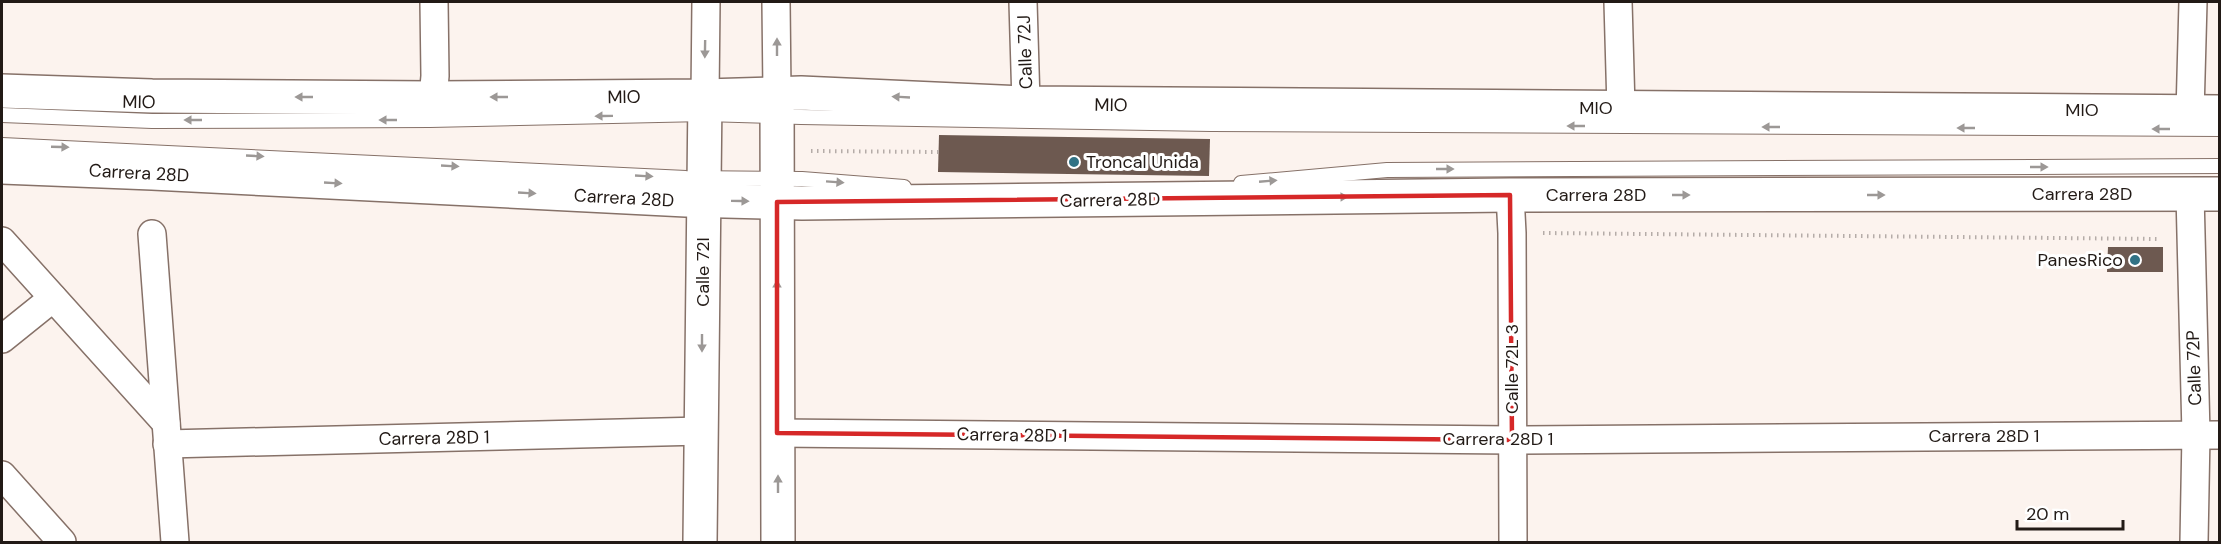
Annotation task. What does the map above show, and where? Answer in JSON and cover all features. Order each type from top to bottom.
[{"type":"street","points":[[433,98],[434,2]]},
{"type":"street","name":"Calle 72I","points":[[700,543],[706,2]]},
{"type":"street","points":[[776,2],[778,543]]},
{"type":"street","name":"Calle 72J","points":[[1023,2],[1026,103]]},
{"type":"street","points":[[1618,2],[1622,108]]},
{"type":"street","points":[[2,91],[153,96],[433,98],[705,105],[1026,103],[2205,113],[2193,2]]},
{"type":"street","name":"Carrera 28D","points":[[2,167],[777,190],[1510,195],[2205,194]]},
{"type":"street","name":"Calle 72P","points":[[2194,543],[2208,435],[2205,194]]},
{"type":"street","name":"Calle 72L 3","points":[[1510,195],[1513,543]]},
{"type":"street","points":[[152,234],[175,543]]},
{"type":"street","points":[[2,241],[166,434]]},
{"type":"street","points":[[2,339],[52,298]]},
{"type":"street","name":"Carrera 28D 1","points":[[166,434],[702,431]]},
{"type":"street","name":"Carrera 28D 1","points":[[777,433],[1512,440],[2208,435]]},
{"type":"street","points":[[2,475],[62,543]]},
{"type":"lane","name":"MIO","points":[[777,104],[1211,124],[2220,129]]},
{"type":"lane","name":"MIO","points":[[2,115],[152,120],[395,120],[705,105]]},
{"type":"lane","points":[[2,145],[704,189]]},
{"type":"lane","points":[[777,190],[1143,188],[1227,184],[1387,170],[2220,166]]},
{"type":"path","points":[[801,151],[939,152]]},
{"type":"highlighted area","points":[[1510,195],[1512,440],[777,433],[777,202]]},
{"type":"building","name":"Troncal Unida","points":[[939,135],[1210,139],[1209,176],[938,172]]},
{"type":"building","name":"PanesRico","points":[[2108,247],[2163,247],[2163,272],[2107,272]]},
{"type":"place","name":"Troncal Unida","points":[[1074,162]]},
{"type":"place","name":"PanesRico","points":[[2135,260]]}]
